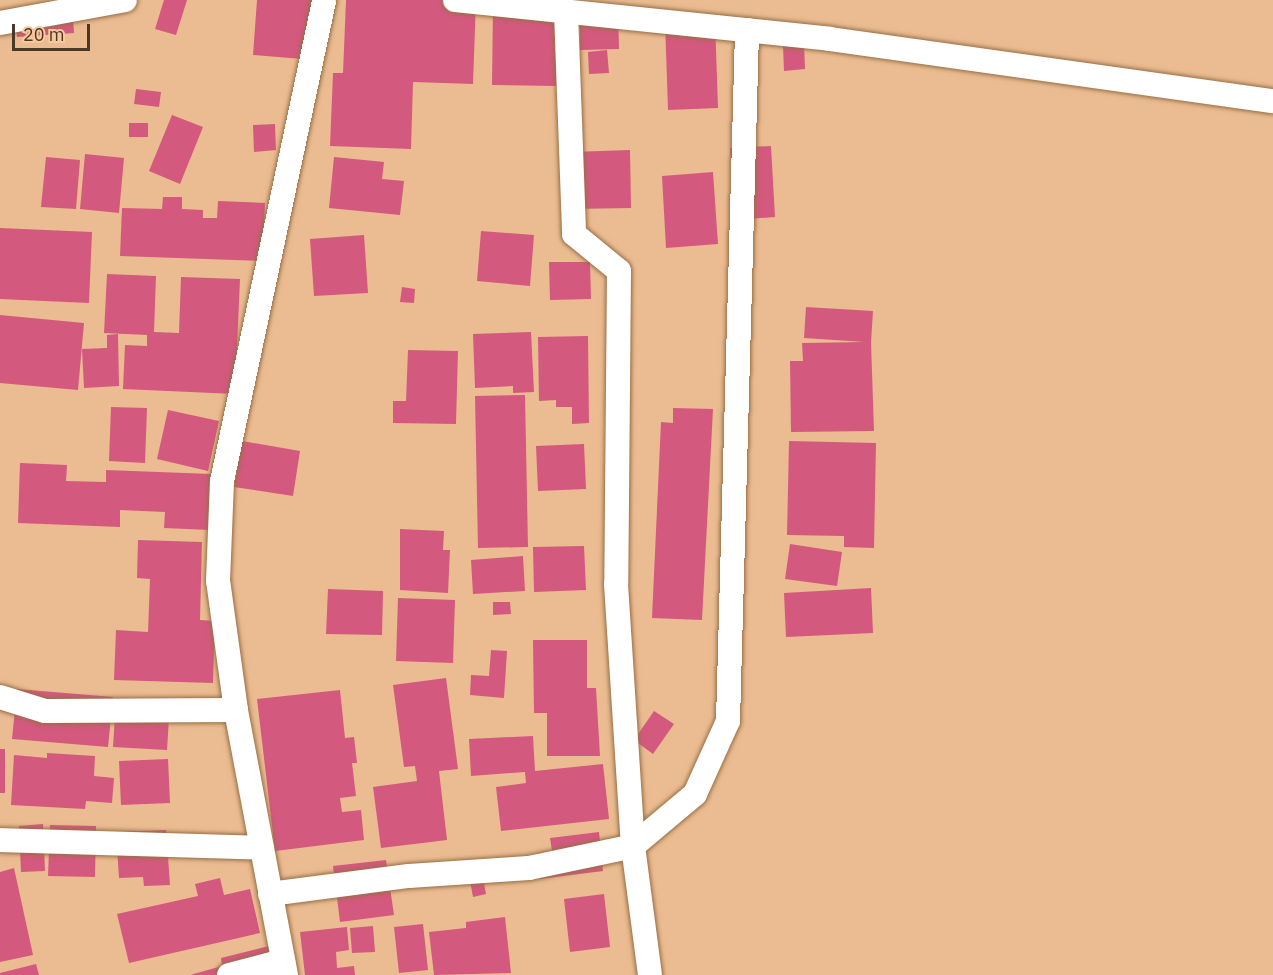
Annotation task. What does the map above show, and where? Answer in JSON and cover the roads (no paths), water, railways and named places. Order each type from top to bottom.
[{"type":"street","points":[[0,23],[125,0]]},
{"type":"street","points":[[229,975],[285,968],[236,711],[218,581],[222,481],[324,0]]},
{"type":"street","points":[[455,0],[830,39],[1273,101]]},
{"type":"street","points":[[566,12],[574,234],[619,271],[616,584],[633,846],[650,975]]},
{"type":"street","points":[[270,894],[409,876],[529,868],[633,846],[695,794],[728,721],[747,30]]},
{"type":"street","points":[[0,697],[45,711],[236,711]]},
{"type":"street","points":[[0,840],[262,848]]}]
